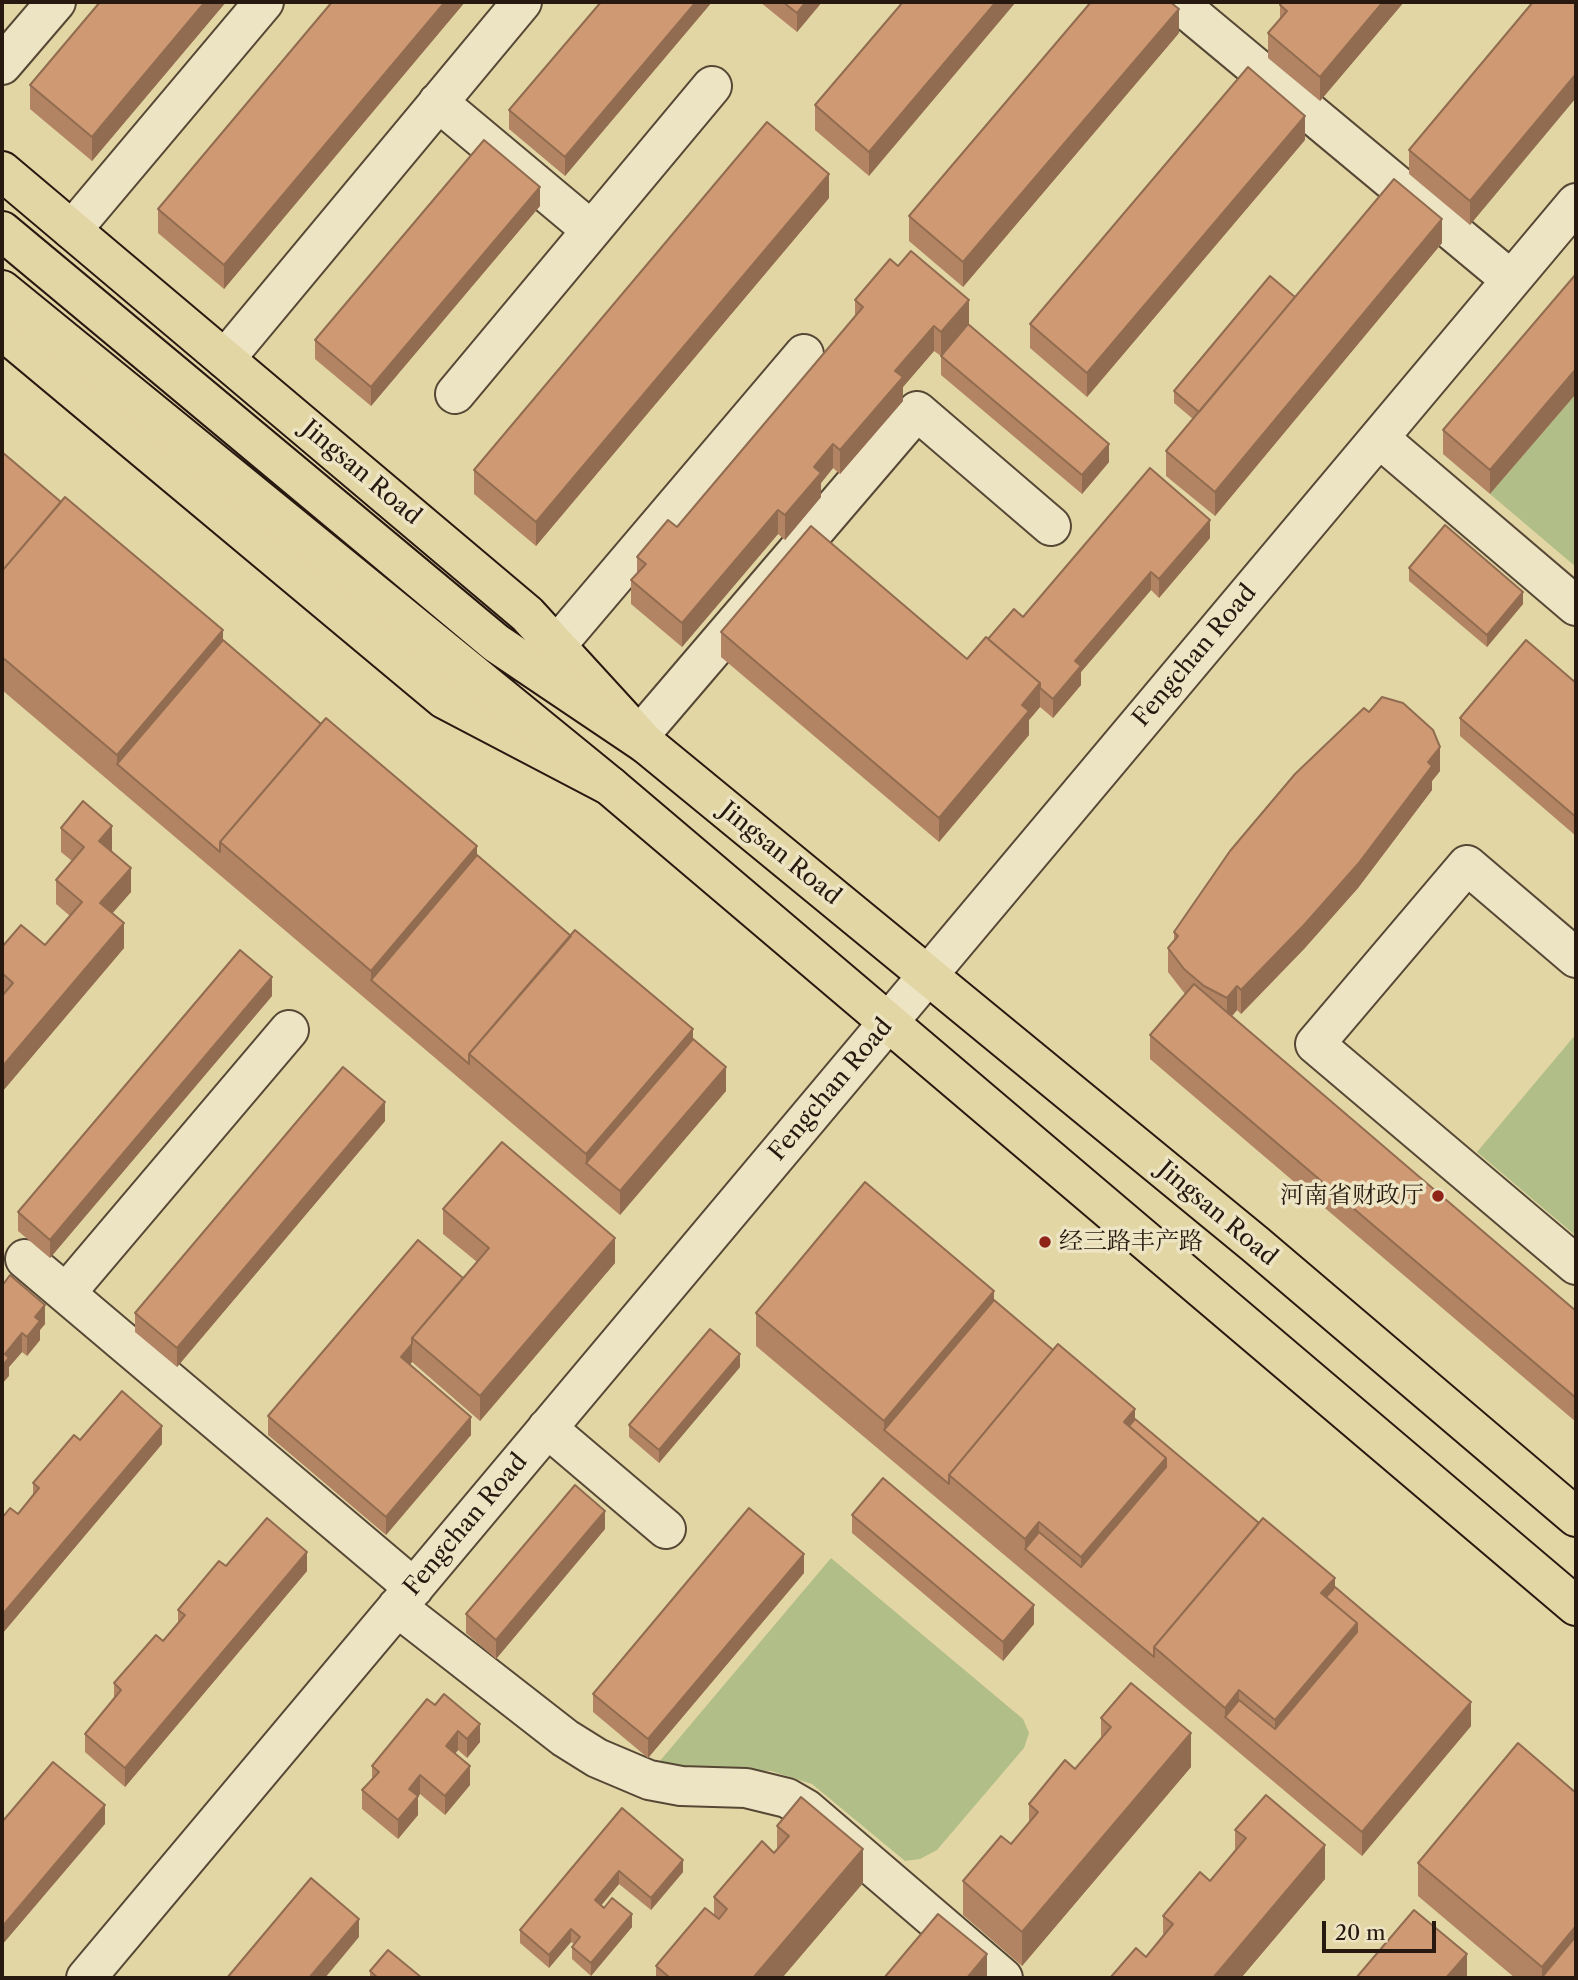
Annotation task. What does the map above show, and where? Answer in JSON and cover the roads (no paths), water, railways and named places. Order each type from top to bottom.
[{"type":"main road","name":"Jingsan Road","points":[[2,171],[527,614],[643,740],[1265,1253],[1576,1517]]},
{"type":"main road","points":[[2,231],[496,643],[643,740]]},
{"type":"main road","points":[[5,306],[610,786],[1576,1606]]},
{"type":"street","points":[[2,65],[56,2]]},
{"type":"street","points":[[72,230],[264,2]]},
{"type":"street","points":[[225,359],[522,2]]},
{"type":"street","points":[[1177,2],[1511,281]]},
{"type":"street","points":[[455,394],[712,86]]},
{"type":"street","points":[[438,102],[592,230]]},
{"type":"street","name":"Fengchan Road","points":[[86,1978],[1576,203]]},
{"type":"street","points":[[556,646],[804,354]]},
{"type":"street","points":[[643,740],[917,411],[1051,526]]},
{"type":"street","points":[[1379,438],[1576,607]]},
{"type":"street","points":[[1576,958],[1467,865],[1315,1044],[1576,1265]]},
{"type":"street","points":[[66,1293],[289,1030]]},
{"type":"street","points":[[25,1259],[565,1738],[597,1758],[649,1780],[681,1786],[746,1788],[787,1798],[806,1809],[1003,1978]]},
{"type":"street","points":[[547,1428],[666,1529]]},
{"type":"place","name":"河南省财政厅","points":[[1438,1196]]},
{"type":"place","name":"经三路丰产路","points":[[1045,1242]]}]
